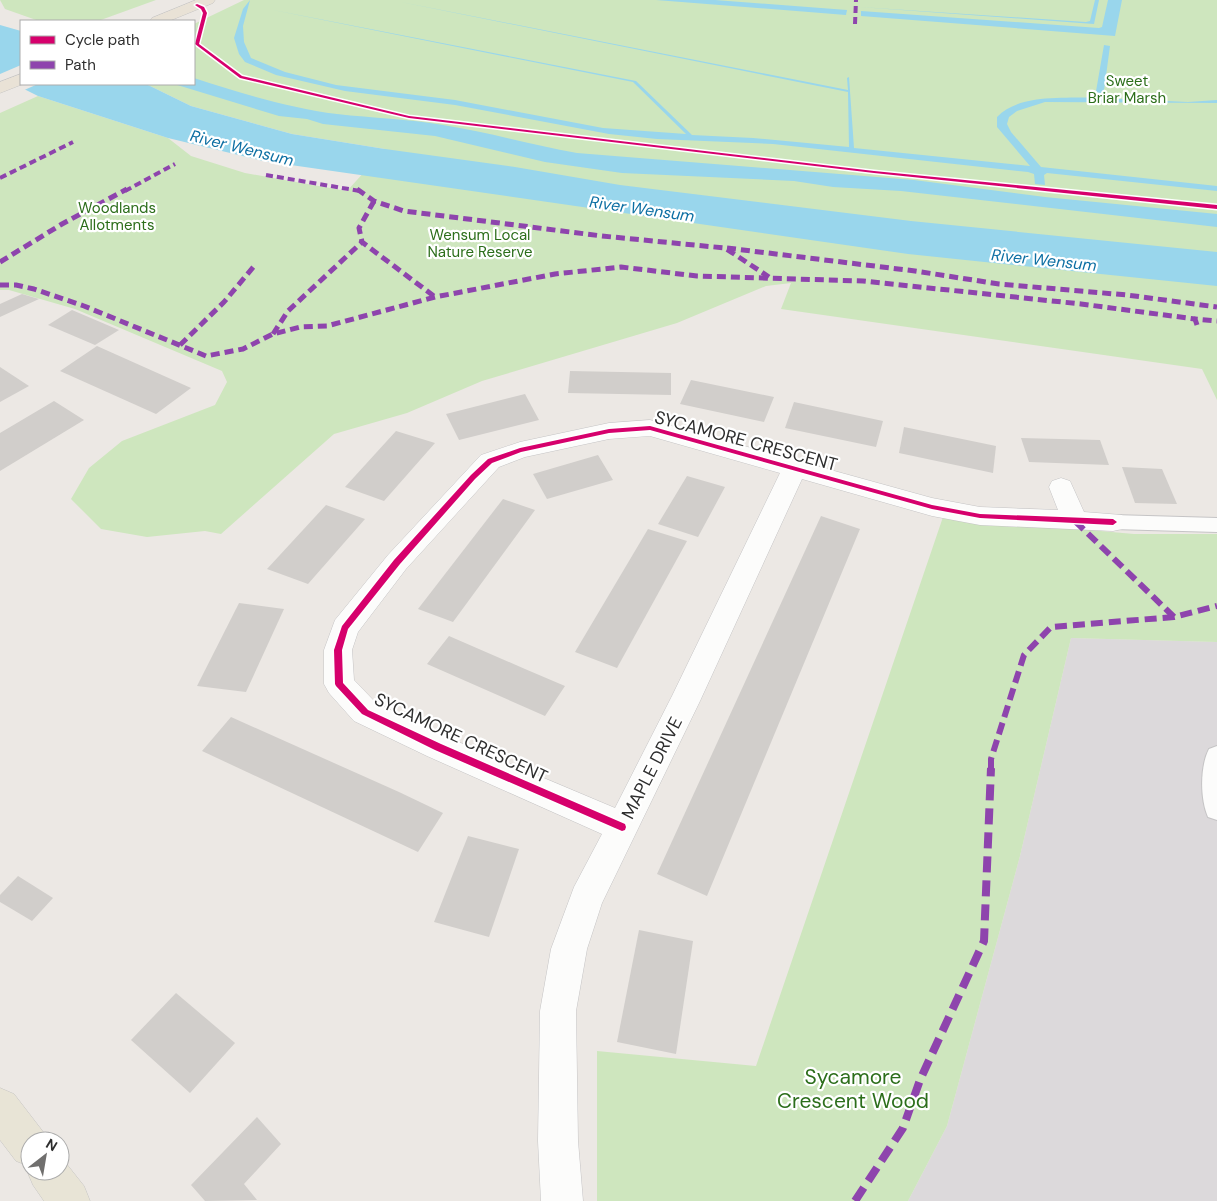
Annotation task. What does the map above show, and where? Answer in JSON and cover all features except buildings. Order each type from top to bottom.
[{"type":"highway","points":[[159,20],[208,0]]},
{"type":"highway","points":[[0,88],[20,79]]},
{"type":"main road","points":[[0,1108],[20,1134]]},
{"type":"main road","points":[[54,1181],[68,1201]]},
{"type":"street","name":"SYCAMORE CRESCENT","points":[[622,828],[438,747],[365,712],[339,684],[338,650],[345,628],[397,562],[473,477],[490,461],[520,450],[609,431],[650,428],[932,507],[980,516],[1075,522],[1113,522]]},
{"type":"street","name":"MAPLE DRIVE","points":[[562,1201],[558,1141],[558,1011],[569,949],[586,899],[685,701],[795,468]]},
{"type":"street","points":[[1061,487],[1075,522]]},
{"type":"lane","name":"SYCAMORE CRESCENT","points":[[1113,522],[1217,525]]},
{"type":"lane","points":[[1217,756],[1215,765],[1217,809]]},
{"type":"shaded area","points":[[1071,638],[1217,642],[1217,1201],[908,1201],[947,1126],[1020,856]]},
{"type":"green space","points":[[0,0],[156,0],[101,20],[36,20],[5,9]]},
{"type":"green space","points":[[244,0],[1217,0],[1217,400],[1202,369],[781,309],[791,283],[766,286],[677,323],[482,381],[407,413],[334,434],[221,534],[205,531],[147,537],[101,529],[71,499],[89,468],[122,441],[215,405],[227,382],[222,371],[75,309],[9,290],[0,290],[0,113],[38,96],[168,138],[191,156],[245,173],[347,191],[385,149],[292,134],[191,106],[148,85],[195,85],[195,24]]},
{"type":"green space","name":"Sycamore Crescent Wood","points":[[943,517],[1134,534],[1217,534],[1217,642],[1071,638],[1020,856],[947,1126],[908,1201],[597,1201],[597,1051],[756,1066]]},
{"type":"water","points":[[250,0],[243,26],[244,42],[251,58],[285,72],[336,85],[455,100],[603,128],[686,134],[633,82],[273,10],[636,81],[692,135],[753,138],[849,147],[848,92],[401,2],[848,90],[847,78],[849,77],[854,148],[1030,166],[997,127],[997,117],[1007,109],[1030,101],[1095,97],[1104,45],[1110,46],[1103,98],[1188,102],[1217,100],[1217,103],[1045,102],[1017,111],[1009,117],[1007,124],[1011,132],[1041,167],[1217,186],[1217,191],[1047,173],[1044,175],[1045,185],[1035,184],[1034,174],[1028,172],[773,144],[657,139],[609,134],[455,105],[345,91],[276,75],[245,62],[239,54],[234,38],[243,9]]},
{"type":"water","points":[[656,0],[715,0],[847,10],[846,15]]},
{"type":"water","points":[[1095,0],[1099,0],[1094,24],[860,7],[1086,22],[1090,21]]},
{"type":"water","points":[[1108,0],[1122,0],[1115,36],[861,16],[861,11],[1099,28],[1102,27]]},
{"type":"water","name":"River Wensum","points":[[0,25],[20,31],[20,85],[148,85],[191,106],[292,134],[385,149],[515,167],[620,185],[911,221],[1217,252],[1217,286],[908,254],[263,161],[168,138],[38,96],[0,77]]},
{"type":"water","points":[[195,78],[301,108],[337,114],[443,125],[577,153],[914,180],[1045,197],[1217,214],[1217,227],[901,191],[833,187],[794,181],[622,173],[545,162],[435,136],[323,124],[307,119],[279,116],[177,85],[195,85]]},
{"type":"pier","points":[[20,65],[20,85],[36,85],[22,91],[0,80],[0,74]]},
{"type":"marked path","points":[[855,24],[856,0]]},
{"type":"marked path","points":[[0,178],[73,142]]},
{"type":"marked path","points":[[0,262],[62,224],[175,164]]},
{"type":"marked path","points":[[266,175],[359,190],[374,201],[404,211],[602,236],[725,248],[769,277]]},
{"type":"marked path","points":[[374,201],[359,228],[362,242],[435,297]]},
{"type":"marked path","points":[[273,334],[288,311],[362,242]]},
{"type":"marked path","points":[[727,248],[915,271],[999,284],[1127,295],[1217,307]]},
{"type":"marked path","points":[[180,345],[224,302],[255,265]]},
{"type":"marked path","points":[[0,285],[16,285],[34,289],[84,306],[206,356],[243,349],[273,334],[300,327],[327,326],[435,297],[555,274],[621,267],[697,276],[863,281],[1081,304],[1195,319]]},
{"type":"marked path","points":[[1197,325],[1195,319],[1217,321]]},
{"type":"marked path","points":[[1075,521],[1174,617]]},
{"type":"marked path","points":[[855,1201],[903,1128],[920,1080],[984,941],[991,759],[1024,655],[1051,627],[1091,622],[1174,617],[1217,606]]},
{"type":"cycle path","points":[[197,5],[203,8],[205,13],[197,44],[241,77],[409,117],[874,172],[1217,207]]},
{"type":"cycle path","points":[[622,827],[438,747],[365,712],[339,684],[338,650],[345,628],[397,562],[473,477],[490,461],[520,450],[609,431],[650,428],[932,507],[980,516],[1113,522]]},
{"type":"park label","name":"Sweet Briar Marsh","points":[[1127,90]]},
{"type":"park label","name":"Woodlands Allotments","points":[[117,216]]},
{"type":"park label","name":"Wensum Local Nature Reserve","points":[[480,244]]}]
